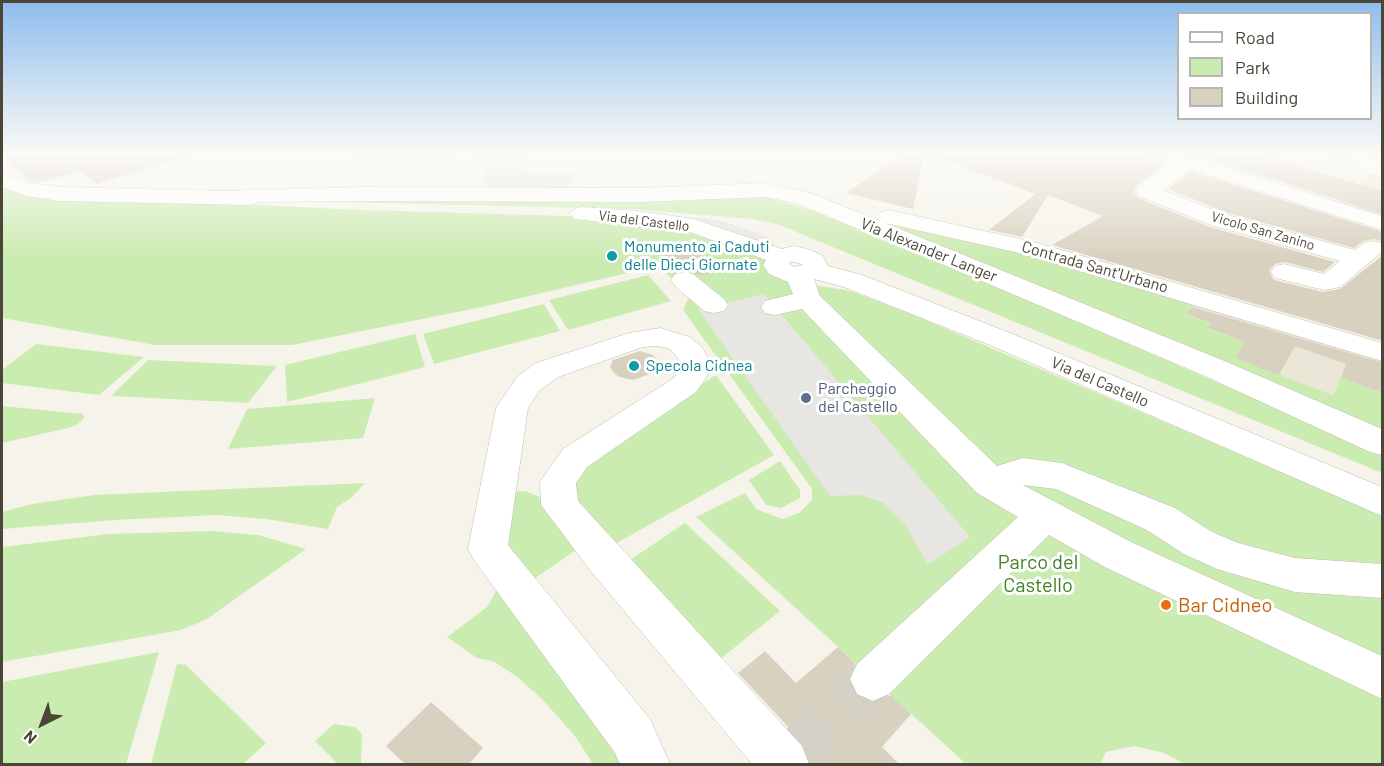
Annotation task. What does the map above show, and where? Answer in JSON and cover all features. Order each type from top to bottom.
[{"type":"street","name":"Via del Castello","points":[[23,188],[60,194],[231,196],[291,203],[638,218],[694,226],[800,275],[853,281],[990,335],[1383,502]]},
{"type":"street","name":"Vicolo San Zanino","points":[[1152,188],[1147,191],[1219,220],[1361,259]]},
{"type":"street","points":[[1270,188],[1383,223]]},
{"type":"street","name":"Via Alexander Langer","points":[[231,196],[639,195],[766,190],[802,198],[1206,365],[1383,443]]},
{"type":"street","name":"Contrada Sant'Urbano","points":[[802,198],[1025,246],[1383,352]]},
{"type":"street","points":[[1284,272],[1328,282],[1383,240]]},
{"type":"street","points":[[775,307],[800,275]]},
{"type":"street","name":"Via del Castello","points":[[800,275],[990,483],[1044,516],[1119,555],[1383,678]]},
{"type":"street","points":[[684,280],[714,305]]},
{"type":"street","points":[[645,765],[633,736],[488,549],[512,408],[528,384],[547,370],[639,339],[660,337],[680,343],[692,355],[697,369],[685,385],[575,458],[558,482],[560,505],[705,689],[788,760]]},
{"type":"street","points":[[990,483],[1023,471],[1062,476],[1161,519],[1198,543],[1231,557],[1295,575],[1383,581]]},
{"type":"street","points":[[873,679],[1044,516]]},
{"type":"shaded area","points":[[488,188],[570,188],[569,191],[491,191]]},
{"type":"shaded area","points":[[1355,188],[1382,188],[1382,219],[1336,205]]},
{"type":"shaded area","points":[[654,214],[719,220],[771,238],[777,254]]},
{"type":"shaded area","name":"Parcheggio del Castello","points":[[764,294],[970,537],[927,563],[905,524],[882,502],[860,495],[830,496],[698,309]]},
{"type":"shaded area","points":[[1197,299],[1382,358],[1382,393],[1333,395],[1235,358],[1244,342],[1207,328],[1186,314]]},
{"type":"green space","name":"Parco del Castello","points":[[2,188],[21,194],[363,210],[602,217],[701,234],[760,256],[794,282],[851,291],[916,316],[1382,515],[1382,764],[1185,764],[1164,753],[1134,746],[1106,752],[1100,764],[966,764],[696,517],[745,493],[756,509],[782,519],[799,513],[812,500],[812,489],[683,310],[690,295],[658,266],[482,307],[292,345],[155,345],[2,318]]},
{"type":"green space","points":[[769,198],[813,211],[1032,302],[1382,454],[1382,473],[777,224],[752,219],[630,209],[297,201]]},
{"type":"green space","points":[[869,218],[1021,252],[1195,302],[1186,315],[1211,323],[1208,329],[1245,342],[1236,358],[1333,395],[1341,378],[1382,393],[1382,432],[1231,365]]},
{"type":"green space","points":[[648,275],[671,301],[568,330],[549,300]]},
{"type":"green space","points":[[544,304],[560,331],[434,364],[423,334]]},
{"type":"green space","points":[[415,334],[425,367],[287,402],[285,365]]},
{"type":"green space","points":[[36,344],[144,357],[99,395],[2,383],[2,370]]},
{"type":"green space","points":[[148,360],[277,366],[248,403],[111,396]]},
{"type":"green space","points":[[716,375],[774,455],[606,549],[568,501],[582,461]]},
{"type":"green space","points":[[375,398],[363,438],[228,449],[247,409]]},
{"type":"green space","points":[[2,406],[83,414],[84,418],[78,424],[68,428],[2,443]]},
{"type":"green space","points":[[780,461],[800,490],[800,498],[781,508],[766,505],[749,480]]},
{"type":"green space","points":[[365,483],[352,497],[337,507],[328,529],[266,519],[217,515],[2,529],[2,512],[32,504],[94,495]]},
{"type":"green space","points":[[525,491],[538,496],[552,508],[582,546],[528,583],[497,548],[504,492]]},
{"type":"green space","points":[[685,523],[780,611],[714,664],[621,566]]},
{"type":"green space","points":[[212,531],[258,535],[306,549],[207,619],[181,630],[2,662],[2,547],[109,534]]},
{"type":"green space","points":[[499,586],[624,754],[625,764],[593,764],[575,736],[541,698],[516,676],[493,661],[477,658],[447,637],[487,607]]},
{"type":"green space","points":[[159,652],[126,764],[2,764],[2,682]]},
{"type":"green space","points":[[177,664],[186,665],[266,743],[243,764],[151,764]]},
{"type":"green space","points":[[334,724],[355,727],[362,734],[361,764],[338,764],[315,741]]},
{"type":"building","points":[[854,188],[917,188],[913,209],[846,193]]},
{"type":"building","points":[[1018,188],[1136,188],[1134,192],[1138,198],[1210,227],[1335,262],[1323,272],[1285,262],[1275,264],[1269,271],[1274,280],[1323,292],[1340,289],[1383,255],[1383,341],[1052,245],[1103,216],[1048,195],[1022,237],[989,230],[1035,194]]},
{"type":"building","points":[[1244,188],[1383,232],[1383,241],[1373,239],[1364,241],[1354,248],[1228,213],[1168,189]]},
{"type":"building","points":[[1299,188],[1372,188],[1383,191],[1383,214]]},
{"type":"building","points":[[691,245],[718,270],[699,276],[693,272],[680,271],[662,253]]},
{"type":"building","points":[[1192,307],[1383,363],[1383,393],[1341,378],[1346,364],[1295,346],[1279,375],[1235,358],[1245,342],[1207,328],[1211,323],[1186,314]]},
{"type":"building","name":"Specola Cidnea","points":[[640,351],[653,355],[656,359],[658,364],[653,373],[633,380],[619,377],[614,373],[610,367],[613,360]]},
{"type":"building","points":[[838,647],[855,663],[848,680],[856,696],[874,703],[891,695],[911,714],[882,747],[900,765],[811,765],[804,744],[738,673],[765,651],[796,683]]},
{"type":"building","points":[[431,702],[483,748],[468,765],[406,765],[386,746]]},
{"type":"tunnel","points":[[795,752],[873,679]]},
{"type":"place","name":"Monumento ai Caduti delle Dieci Giornate","points":[[612,256]]},
{"type":"place","name":"Specola Cidnea","points":[[634,366]]},
{"type":"place","name":"Parcheggio del Castello","points":[[806,398]]},
{"type":"place","name":"Bar Cidneo","points":[[1166,605]]}]
